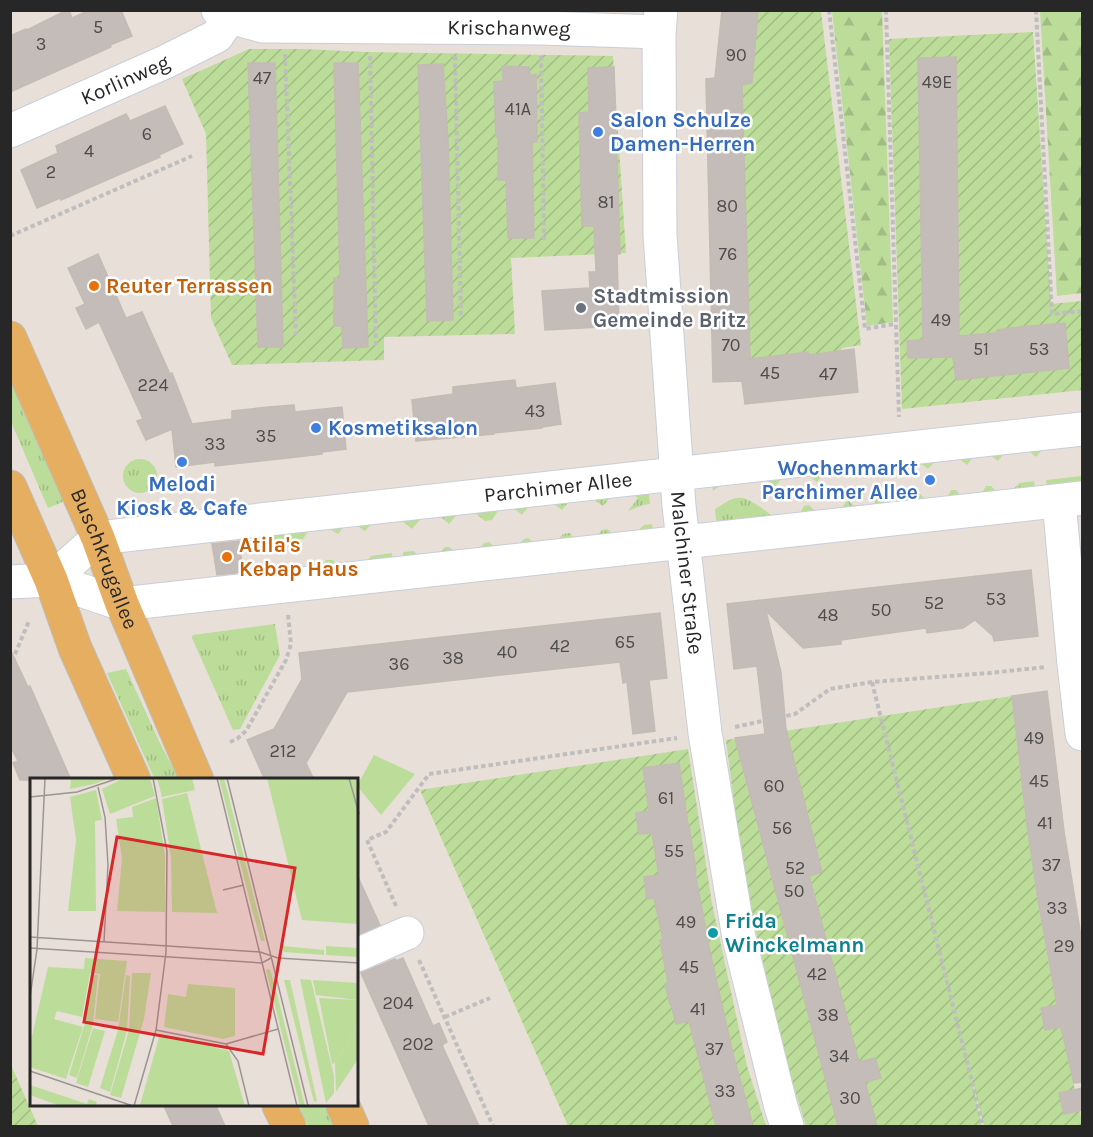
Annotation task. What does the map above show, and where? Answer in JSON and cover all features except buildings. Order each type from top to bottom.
[{"type":"main road","name":"Buschkrugallee","points":[[10,338],[98,538],[122,604],[196,778]]},
{"type":"main road","points":[[10,487],[51,580],[75,648],[133,778]]},
{"type":"main road","points":[[280,1107],[289,1126]]},
{"type":"main road","points":[[343,1107],[352,1126]]},
{"type":"street","name":"Krischanweg","points":[[224,14],[263,26],[541,28],[660,21]]},
{"type":"street","name":"Korlinweg","points":[[10,130],[165,62],[217,36],[224,14]]},
{"type":"street","name":"Malchiner Straße","points":[[660,21],[660,234],[678,506],[705,733],[739,938],[781,1107],[788,1126]]},
{"type":"street","name":"Parchimer Allee","points":[[98,538],[1083,429]]},
{"type":"street","points":[[10,582],[51,580],[122,604],[1071,499],[1074,664],[1083,734]]},
{"type":"street","points":[[51,580],[98,538]]},
{"type":"street","points":[[358,955],[407,933]]},
{"type":"path","points":[[829,10],[865,329],[895,324]]},
{"type":"path","points":[[886,10],[899,417]]},
{"type":"path","points":[[1036,10],[1052,314],[1083,311]]},
{"type":"path","points":[[284,26],[296,335]]},
{"type":"path","points":[[369,27],[376,347]]},
{"type":"path","points":[[454,28],[461,318]]},
{"type":"path","points":[[541,28],[544,240]]},
{"type":"path","points":[[10,236],[192,156]]},
{"type":"path","points":[[230,742],[246,731],[286,660],[291,644],[285,586]]},
{"type":"path","points":[[12,661],[29,621]]},
{"type":"path","points":[[989,673],[1074,664]]},
{"type":"path","points":[[872,682],[983,1126]]},
{"type":"path","points":[[445,1017],[490,998]]},
{"type":"green space","points":[[758,11],[821,11],[861,345],[842,348],[841,351],[750,364],[742,85],[752,83]]},
{"type":"green space","points":[[832,11],[882,11],[893,322],[867,326]]},
{"type":"green space","points":[[1040,11],[1082,11],[1082,293],[1057,296]]},
{"type":"green space","points":[[1033,32],[1051,304],[1082,301],[1082,390],[902,409],[889,39]]},
{"type":"green space","points":[[249,49],[613,56],[626,253],[511,258],[515,334],[384,337],[384,360],[232,365],[211,318],[206,134],[182,79]]},
{"type":"green space","points":[[10,378],[65,501],[48,508],[11,422]]},
{"type":"green space","points":[[1041,441],[1042,450],[1036,457],[1024,447],[1007,449],[998,461],[985,451],[977,452],[967,465],[954,455],[939,457],[928,469],[916,460],[900,461],[890,474],[878,464],[864,465],[855,478],[844,468],[827,470],[817,482],[804,472],[785,474],[775,487],[763,477],[726,481],[713,491],[711,478]]},
{"type":"green space","points":[[140,459],[152,464],[157,476],[152,488],[140,493],[128,488],[123,476],[128,464]]},
{"type":"green space","points":[[1082,476],[1082,489],[1048,493],[1046,480]]},
{"type":"green space","points":[[1034,481],[1036,495],[717,529],[715,509],[737,498],[751,501],[775,518],[799,515],[804,506],[809,505],[817,513],[839,511],[849,501],[857,509],[872,507],[877,498],[887,505],[910,503],[915,494],[919,493],[927,501],[947,498],[951,490],[956,490],[962,497],[981,495],[986,486],[991,486],[998,493],[1012,491],[1019,483]]},
{"type":"green space","points":[[648,485],[650,504],[628,511],[638,498],[628,491],[614,493],[603,506],[590,497],[572,498],[562,510],[548,500],[532,502],[522,515],[509,505],[502,505],[492,520],[485,521],[470,509],[460,511],[449,524],[436,513],[424,515],[412,529],[402,521],[401,513]]},
{"type":"green space","points":[[374,521],[365,531],[353,523],[346,524],[338,534],[324,526],[311,527],[303,539],[260,544],[244,530]]},
{"type":"green space","points":[[652,524],[654,536],[404,564],[403,552],[414,551],[419,558],[439,555],[445,547],[457,553],[478,551],[484,543],[489,542],[497,549],[517,546],[528,538],[536,544],[556,542],[563,534],[570,533],[575,540],[595,538],[602,530],[607,529],[615,535],[634,534],[644,525]]},
{"type":"green space","points":[[392,553],[393,565],[320,569],[326,560],[333,560],[339,567],[365,564],[371,556]]},
{"type":"green space","points":[[275,624],[280,655],[240,729],[233,730],[192,638],[193,635]]},
{"type":"green space","points":[[126,669],[178,778],[154,778],[107,673]]},
{"type":"green space","points":[[1012,696],[1023,798],[1038,901],[1075,1090],[1059,1093],[1064,1114],[1080,1111],[1082,1126],[984,1126],[971,1077],[982,1126],[806,1126],[790,1075],[744,882],[726,740]]},
{"type":"green space","points":[[688,749],[712,903],[747,1066],[766,1126],[568,1126],[420,790]]},
{"type":"green space","points":[[374,755],[415,774],[381,815],[358,787]]},
{"type":"green space","points":[[11,1065],[38,1126],[11,1126]]},
{"type":"green space","points":[[299,1107],[332,1107],[341,1126],[308,1126]]},
{"type":"place","name":"Salon Schulze Damen-Herren","points":[[598,132]]},
{"type":"place","name":"Reuter Terrassen","points":[[94,286]]},
{"type":"place","name":"Stadtmission Gemeinde Britz","points":[[581,308]]},
{"type":"place","name":"Kosmetiksalon","points":[[316,428]]},
{"type":"place","name":"Melodi Kiosk & Cafe","points":[[182,462]]},
{"type":"place","name":"Wochenmarkt Parchimer Allee","points":[[930,480]]},
{"type":"place","name":"Atila's Kebap Haus","points":[[227,557]]},
{"type":"place","name":"Frida Winckelmann","points":[[713,933]]}]
